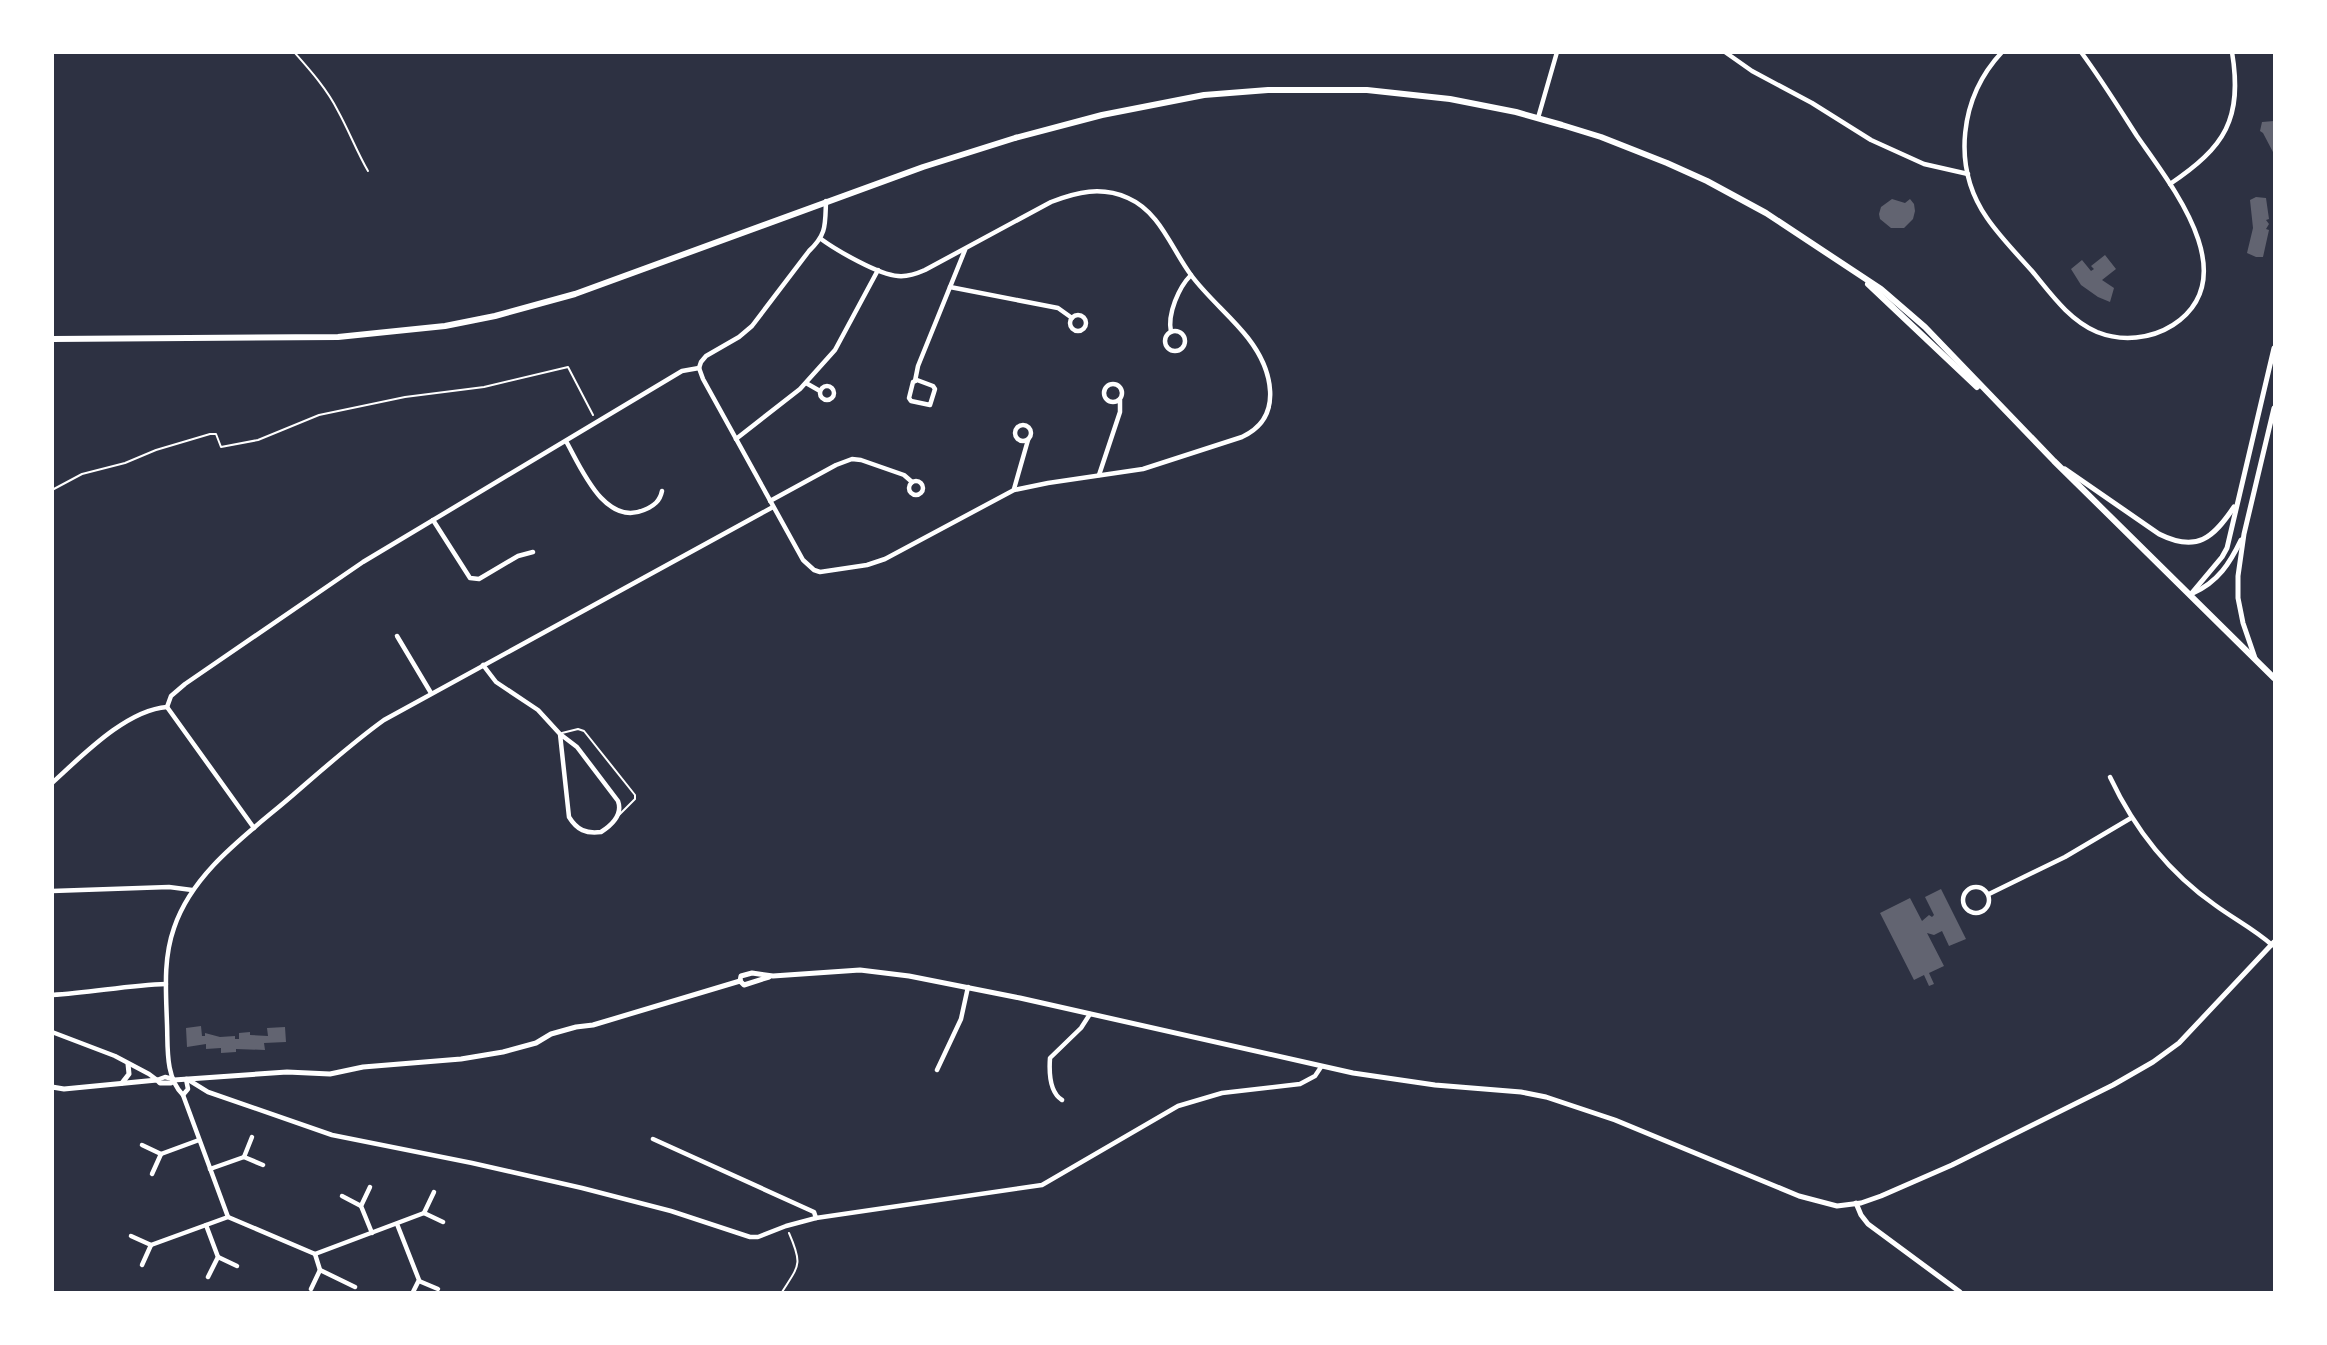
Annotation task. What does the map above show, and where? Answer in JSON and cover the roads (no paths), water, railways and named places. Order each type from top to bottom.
[{"type":"main road","points":[[52,339],[338,337],[445,326],[507,313],[575,294],[826,201],[1015,138],[1102,115],[1204,95],[1282,89],[1367,90],[1450,99],[1538,118],[1626,146],[1707,181],[1799,233],[1857,275],[1992,399],[2274,677]]},
{"type":"street","points":[[1538,118],[1557,52]]},
{"type":"street","points":[[1725,52],[1752,71],[1871,140],[1922,163],[1968,174]]},
{"type":"street","points":[[2002,52],[1982,78],[1971,102],[1964,131],[1968,174],[1975,197],[1986,218],[2064,309],[2094,331],[2117,338],[2157,333],[2177,322],[2194,306],[2203,287],[2204,262],[2198,239],[2189,215],[2170,184],[2081,52]]},
{"type":"street","points":[[2170,184],[2203,159],[2229,125],[2236,96],[2232,52]]},
{"type":"street","points":[[821,239],[878,270],[894,276],[915,275],[1068,195],[1086,191],[1108,191],[1130,199],[1147,211],[1162,228],[1191,275],[1247,337],[1260,358],[1270,387],[1269,412],[1257,429],[1242,437],[1143,469],[1014,490],[885,559],[827,573],[814,570],[803,560],[773,508],[699,368],[706,356],[739,337],[752,326],[821,239],[826,201]]},
{"type":"street","points":[[915,381],[935,389],[930,405],[919,404],[908,395],[965,249]]},
{"type":"street","points":[[736,439],[806,383],[841,342],[878,270]]},
{"type":"street","points":[[1171,332],[1169,324],[1181,285],[1191,275]]},
{"type":"street","points":[[950,287],[1058,308],[1072,318]]},
{"type":"street","points":[[1171,332],[1183,334],[1185,343],[1180,350],[1171,350],[1165,343],[1171,332]]},
{"type":"street","points":[[2191,594],[2227,548],[2274,348]]},
{"type":"street","points":[[167,707],[171,696],[185,684],[343,575],[682,371],[699,368]]},
{"type":"street","points":[[806,383],[820,390]]},
{"type":"street","points":[[1099,475],[1120,412],[1123,393],[1120,386],[1112,384],[1106,388],[1104,396],[1109,402],[1120,400]]},
{"type":"street","points":[[2256,658],[2243,623],[2238,597],[2238,576],[2244,534],[2274,408]]},
{"type":"street","points":[[1014,490],[1028,440]]},
{"type":"street","points":[[566,441],[601,500],[615,510],[631,513],[646,510],[658,502],[662,491]]},
{"type":"street","points":[[770,501],[852,459],[904,475],[912,482]]},
{"type":"street","points":[[2054,461],[2172,541],[2195,542],[2211,536],[2236,504]]},
{"type":"street","points":[[228,1217],[183,1095],[177,1089],[169,1068],[167,956],[173,930],[192,890],[217,862],[254,828],[374,727],[431,692],[773,508]]},
{"type":"street","points":[[433,519],[470,578],[479,579],[518,556],[533,552]]},
{"type":"street","points":[[2191,594],[2206,587],[2223,571],[2244,534]]},
{"type":"street","points":[[397,636],[431,692]]},
{"type":"street","points":[[483,665],[491,679],[538,710],[560,734],[577,747],[618,801],[621,807],[618,816],[601,832],[583,831],[575,826],[566,808],[560,734]]},
{"type":"street","points":[[52,783],[128,721],[153,709],[167,707]]},
{"type":"street","points":[[167,707],[254,828]]},
{"type":"street","points":[[52,1032],[99,1049],[165,1083],[174,1080],[287,1072],[330,1074],[363,1066],[487,1056],[740,981],[744,985],[773,976],[860,970],[968,987],[1321,1067],[1394,1079],[1546,1097],[1615,1120],[1809,1199],[1837,1206],[1881,1196],[1952,1165],[2154,1062],[2189,1034],[2273,944],[2216,906],[2186,882],[2156,851],[2131,818],[2110,776]]},
{"type":"street","points":[[1989,894],[2065,857],[2131,818]]},
{"type":"street","points":[[52,891],[169,887],[192,890]]},
{"type":"street","points":[[1972,887],[1983,888],[1989,894],[1989,906],[1984,910],[1973,913],[1964,905],[1965,893],[1972,887]]},
{"type":"street","points":[[52,995],[84,993],[129,985],[166,984]]},
{"type":"street","points":[[937,1070],[961,1019],[968,987]]},
{"type":"street","points":[[1062,1100],[1052,1091],[1050,1058],[1081,1028],[1090,1014]]},
{"type":"street","points":[[122,1083],[129,1073],[128,1064]]},
{"type":"street","points":[[186,1079],[208,1092],[344,1138],[582,1188],[671,1211],[750,1237],[758,1237],[786,1226],[816,1219],[1042,1185],[1178,1106],[1222,1093],[1300,1084],[1315,1076],[1321,1067]]},
{"type":"street","points":[[183,1095],[188,1090],[186,1079]]},
{"type":"street","points":[[52,1087],[64,1089],[157,1080]]},
{"type":"street","points":[[244,1157],[252,1137]]},
{"type":"street","points":[[653,1139],[814,1212],[816,1219]]},
{"type":"street","points":[[152,1174],[161,1154],[199,1140]]},
{"type":"street","points":[[142,1145],[161,1154]]},
{"type":"street","points":[[210,1169],[244,1157],[263,1165]]},
{"type":"street","points":[[361,1206],[370,1187]]},
{"type":"street","points":[[131,1236],[151,1245],[228,1217],[315,1254],[424,1213],[434,1192]]},
{"type":"street","points":[[342,1196],[361,1206],[372,1233]]},
{"type":"street","points":[[1856,1203],[1868,1224],[1960,1293]]},
{"type":"street","points":[[424,1213],[443,1222]]},
{"type":"street","points":[[397,1224],[419,1280],[438,1289]]},
{"type":"street","points":[[206,1225],[218,1257],[237,1266]]},
{"type":"street","points":[[142,1265],[151,1245]]},
{"type":"street","points":[[311,1289],[320,1270],[315,1254]]},
{"type":"street","points":[[208,1277],[218,1257]]},
{"type":"street","points":[[320,1270],[355,1287]]},
{"type":"street","points":[[413,1293],[419,1280]]},
{"type":"lane","points":[[560,734],[578,729],[584,731],[635,795],[635,799],[618,816]]}]
